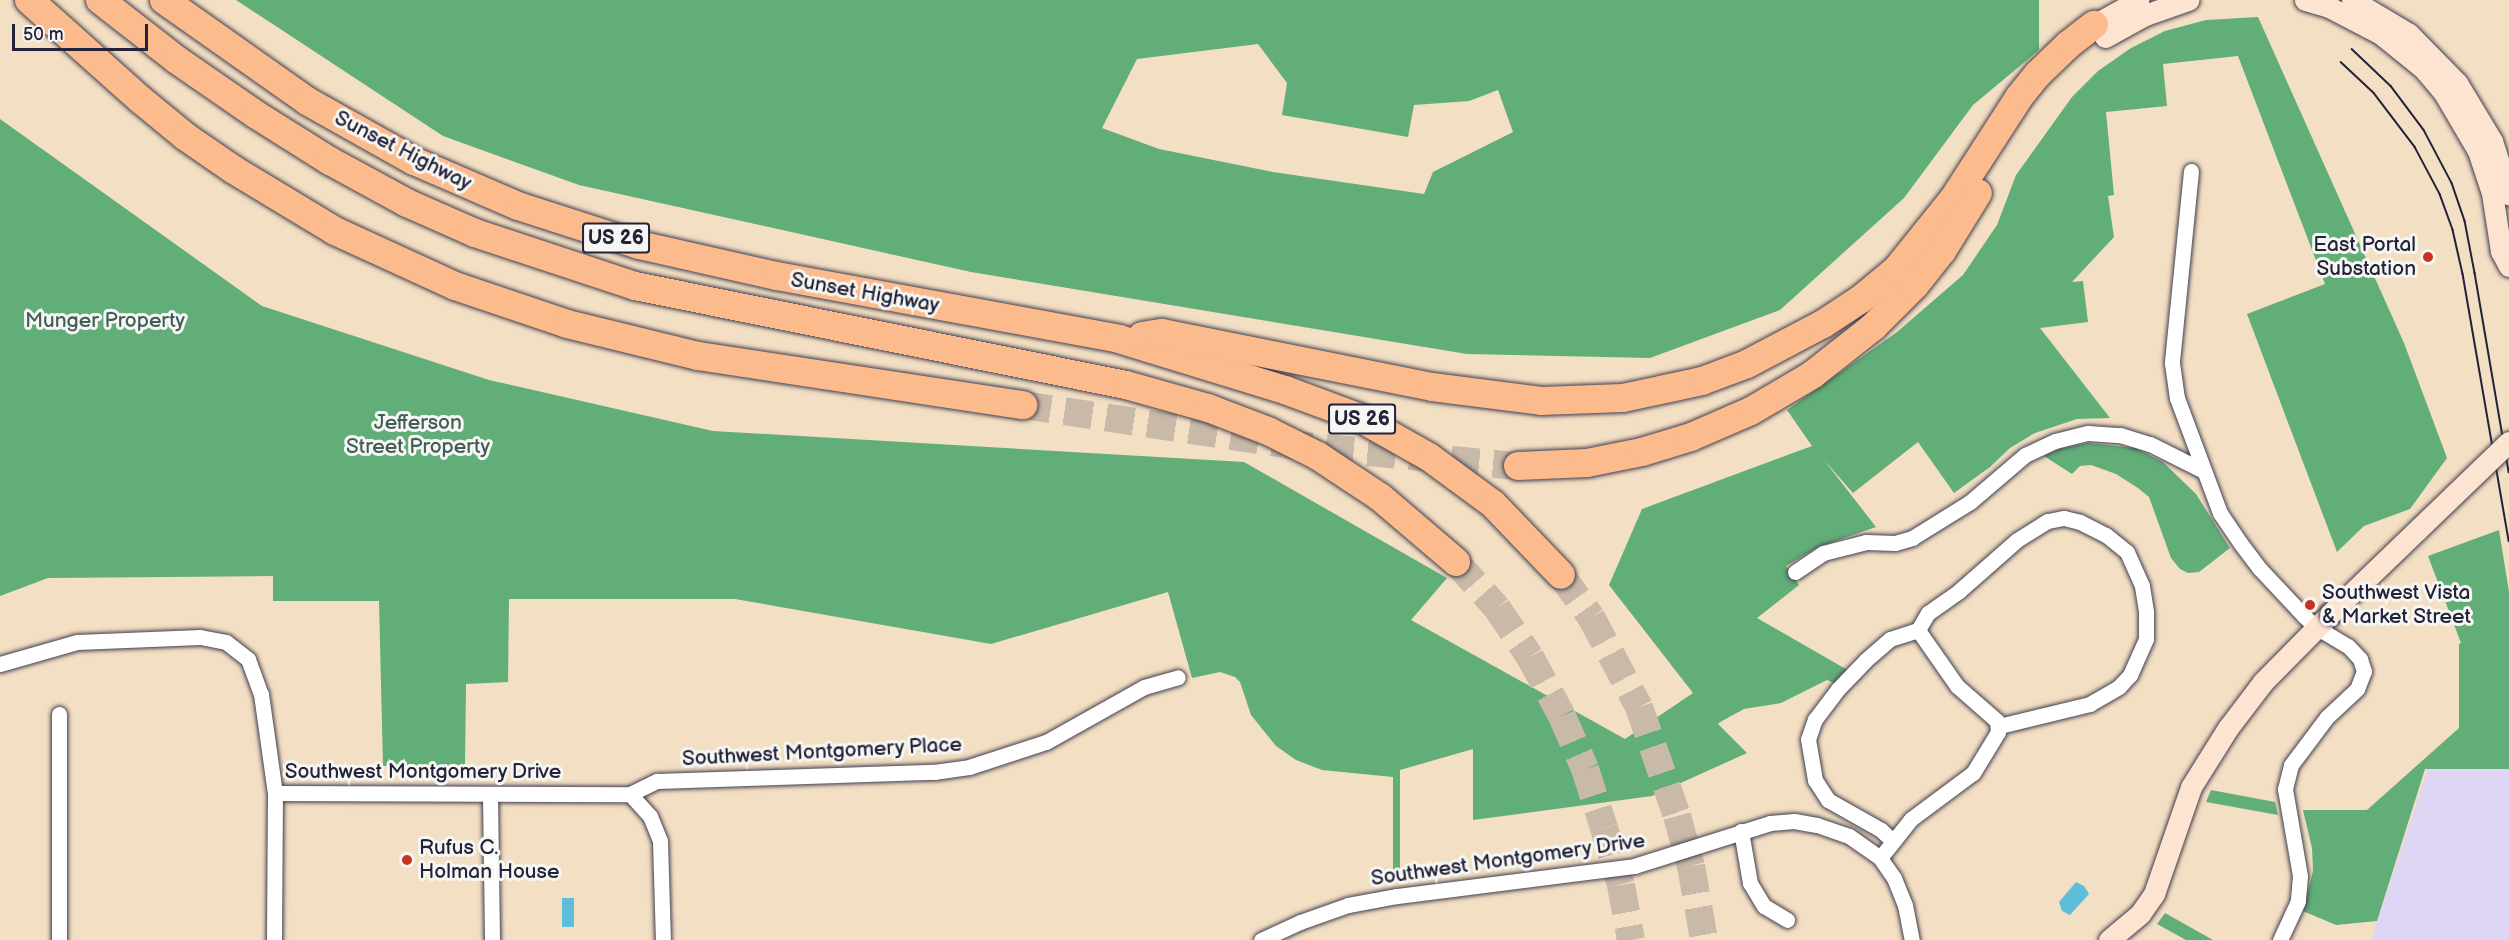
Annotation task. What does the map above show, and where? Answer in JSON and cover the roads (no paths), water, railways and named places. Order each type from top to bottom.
[{"type":"highway","points":[[29,0],[141,100],[186,137],[234,170],[335,231],[456,285],[567,324],[698,356],[1023,405]]},
{"type":"highway","name":"Sunset Highway","points":[[100,0],[206,80],[330,161],[407,203],[475,233],[635,286],[1115,382],[1208,408],[1268,431],[1318,456],[1380,497],[1456,562]]},
{"type":"highway","name":"Sunset Highway","points":[[164,0],[307,101],[414,161],[518,206],[639,245],[766,274],[1119,339],[1285,390],[1358,417],[1430,457],[1493,504],[1561,575]]},
{"type":"highway","points":[[1119,339],[1162,333],[1432,387],[1541,402],[1623,398],[1702,381],[1747,364],[1822,324],[1861,299],[1897,269],[1954,198],[2020,96],[2038,74],[2093,37]]},
{"type":"highway","points":[[1518,466],[1587,463],[1642,452],[1690,437],[1751,411],[1812,375],[1872,327],[1915,285],[1942,251],[2035,108],[2093,37]]},
{"type":"main road","points":[[2093,37],[2139,0]]},
{"type":"main road","points":[[2093,37],[2188,0]]},
{"type":"main road","points":[[2305,0],[2329,7],[2381,34],[2424,69],[2444,93],[2478,151],[2492,194],[2500,250],[2509,266]]},
{"type":"main road","points":[[2352,0],[2409,34],[2457,83],[2492,141],[2509,194]]},
{"type":"main road","points":[[2109,940],[2140,914],[2154,894],[2191,787],[2215,747],[2262,682],[2323,620],[2509,442]]},
{"type":"street","points":[[2191,171],[2173,375],[2177,398],[2202,470],[2220,513],[2260,569],[2323,620],[2361,659],[2364,676],[2357,689],[2327,717],[2292,765],[2285,789],[2300,876],[2298,901],[2280,940]]},
{"type":"street","points":[[1795,572],[1823,553],[1866,542],[1895,543],[1912,538],[1970,502],[2025,455],[2055,441],[2088,433],[2120,435],[2150,444],[2202,470]]},
{"type":"street","points":[[1893,841],[1881,830],[1828,800],[1815,780],[1808,739],[1815,719],[1865,661],[1890,639],[1899,634],[1918,630],[1928,613],[1959,591],[2017,540],[2048,521],[2064,518],[2080,522],[2106,535],[2127,552],[2142,586],[2146,612],[2146,639],[2130,675],[2120,687],[2090,704],[1999,726]]},
{"type":"street","points":[[1880,858],[1911,819],[1973,773],[1995,739],[1999,726],[1993,716],[1958,686],[1918,630]]},
{"type":"street","name":"Southwest Montgomery Drive","points":[[0,664],[77,642],[200,637],[226,642],[248,659],[255,674],[275,793],[630,794]]},
{"type":"street","name":"Southwest Montgomery Place","points":[[630,794],[657,781],[934,772],[969,767],[1046,742],[1144,687],[1178,677]]},
{"type":"street","points":[[59,714],[59,940]]},
{"type":"street","points":[[274,940],[275,793]]},
{"type":"street","points":[[630,794],[650,816],[660,841],[663,940]]},
{"type":"street","points":[[490,795],[492,940]]},
{"type":"street","name":"Southwest Montgomery Drive","points":[[1261,940],[1300,922],[1348,905],[1397,896],[1634,866],[1740,831],[1770,823],[1794,821],[1817,825],[1849,836],[1880,858],[1893,878],[1905,905],[1912,940]]},
{"type":"street","points":[[1740,831],[1750,883],[1764,906],[1787,920]]},
{"type":"water","points":[[2076,882],[2084,886],[2089,894],[2070,915],[2062,911],[2059,902]]},
{"type":"water","points":[[562,898],[574,898],[574,927],[562,927]]},
{"type":"tunnel","points":[[1023,405],[1284,444],[1518,466]]},
{"type":"tunnel","points":[[1456,562],[1497,608],[1530,657],[1562,716],[1585,769],[1604,828],[1621,885],[1631,940]]},
{"type":"tunnel","points":[[1561,575],[1591,617],[1639,707],[1677,816],[1691,866],[1704,940]]},
{"type":"tram line","points":[[2352,49],[2391,86],[2424,130],[2452,183],[2465,221],[2509,472]]},
{"type":"tram line","points":[[2341,62],[2374,93],[2415,147],[2440,194],[2453,230],[2463,274],[2509,541]]},
{"type":"place","name":"East Portal Substation","points":[[2428,257]]},
{"type":"place","name":"Southwest Vista & Market Street","points":[[2310,605]]},
{"type":"place","name":"Rufus C. Holman House","points":[[407,860]]},
{"type":"park label","name":"Munger Property","points":[[105,321]]},
{"type":"park label","name":"Jefferson Street Property","points":[[418,435]]}]
